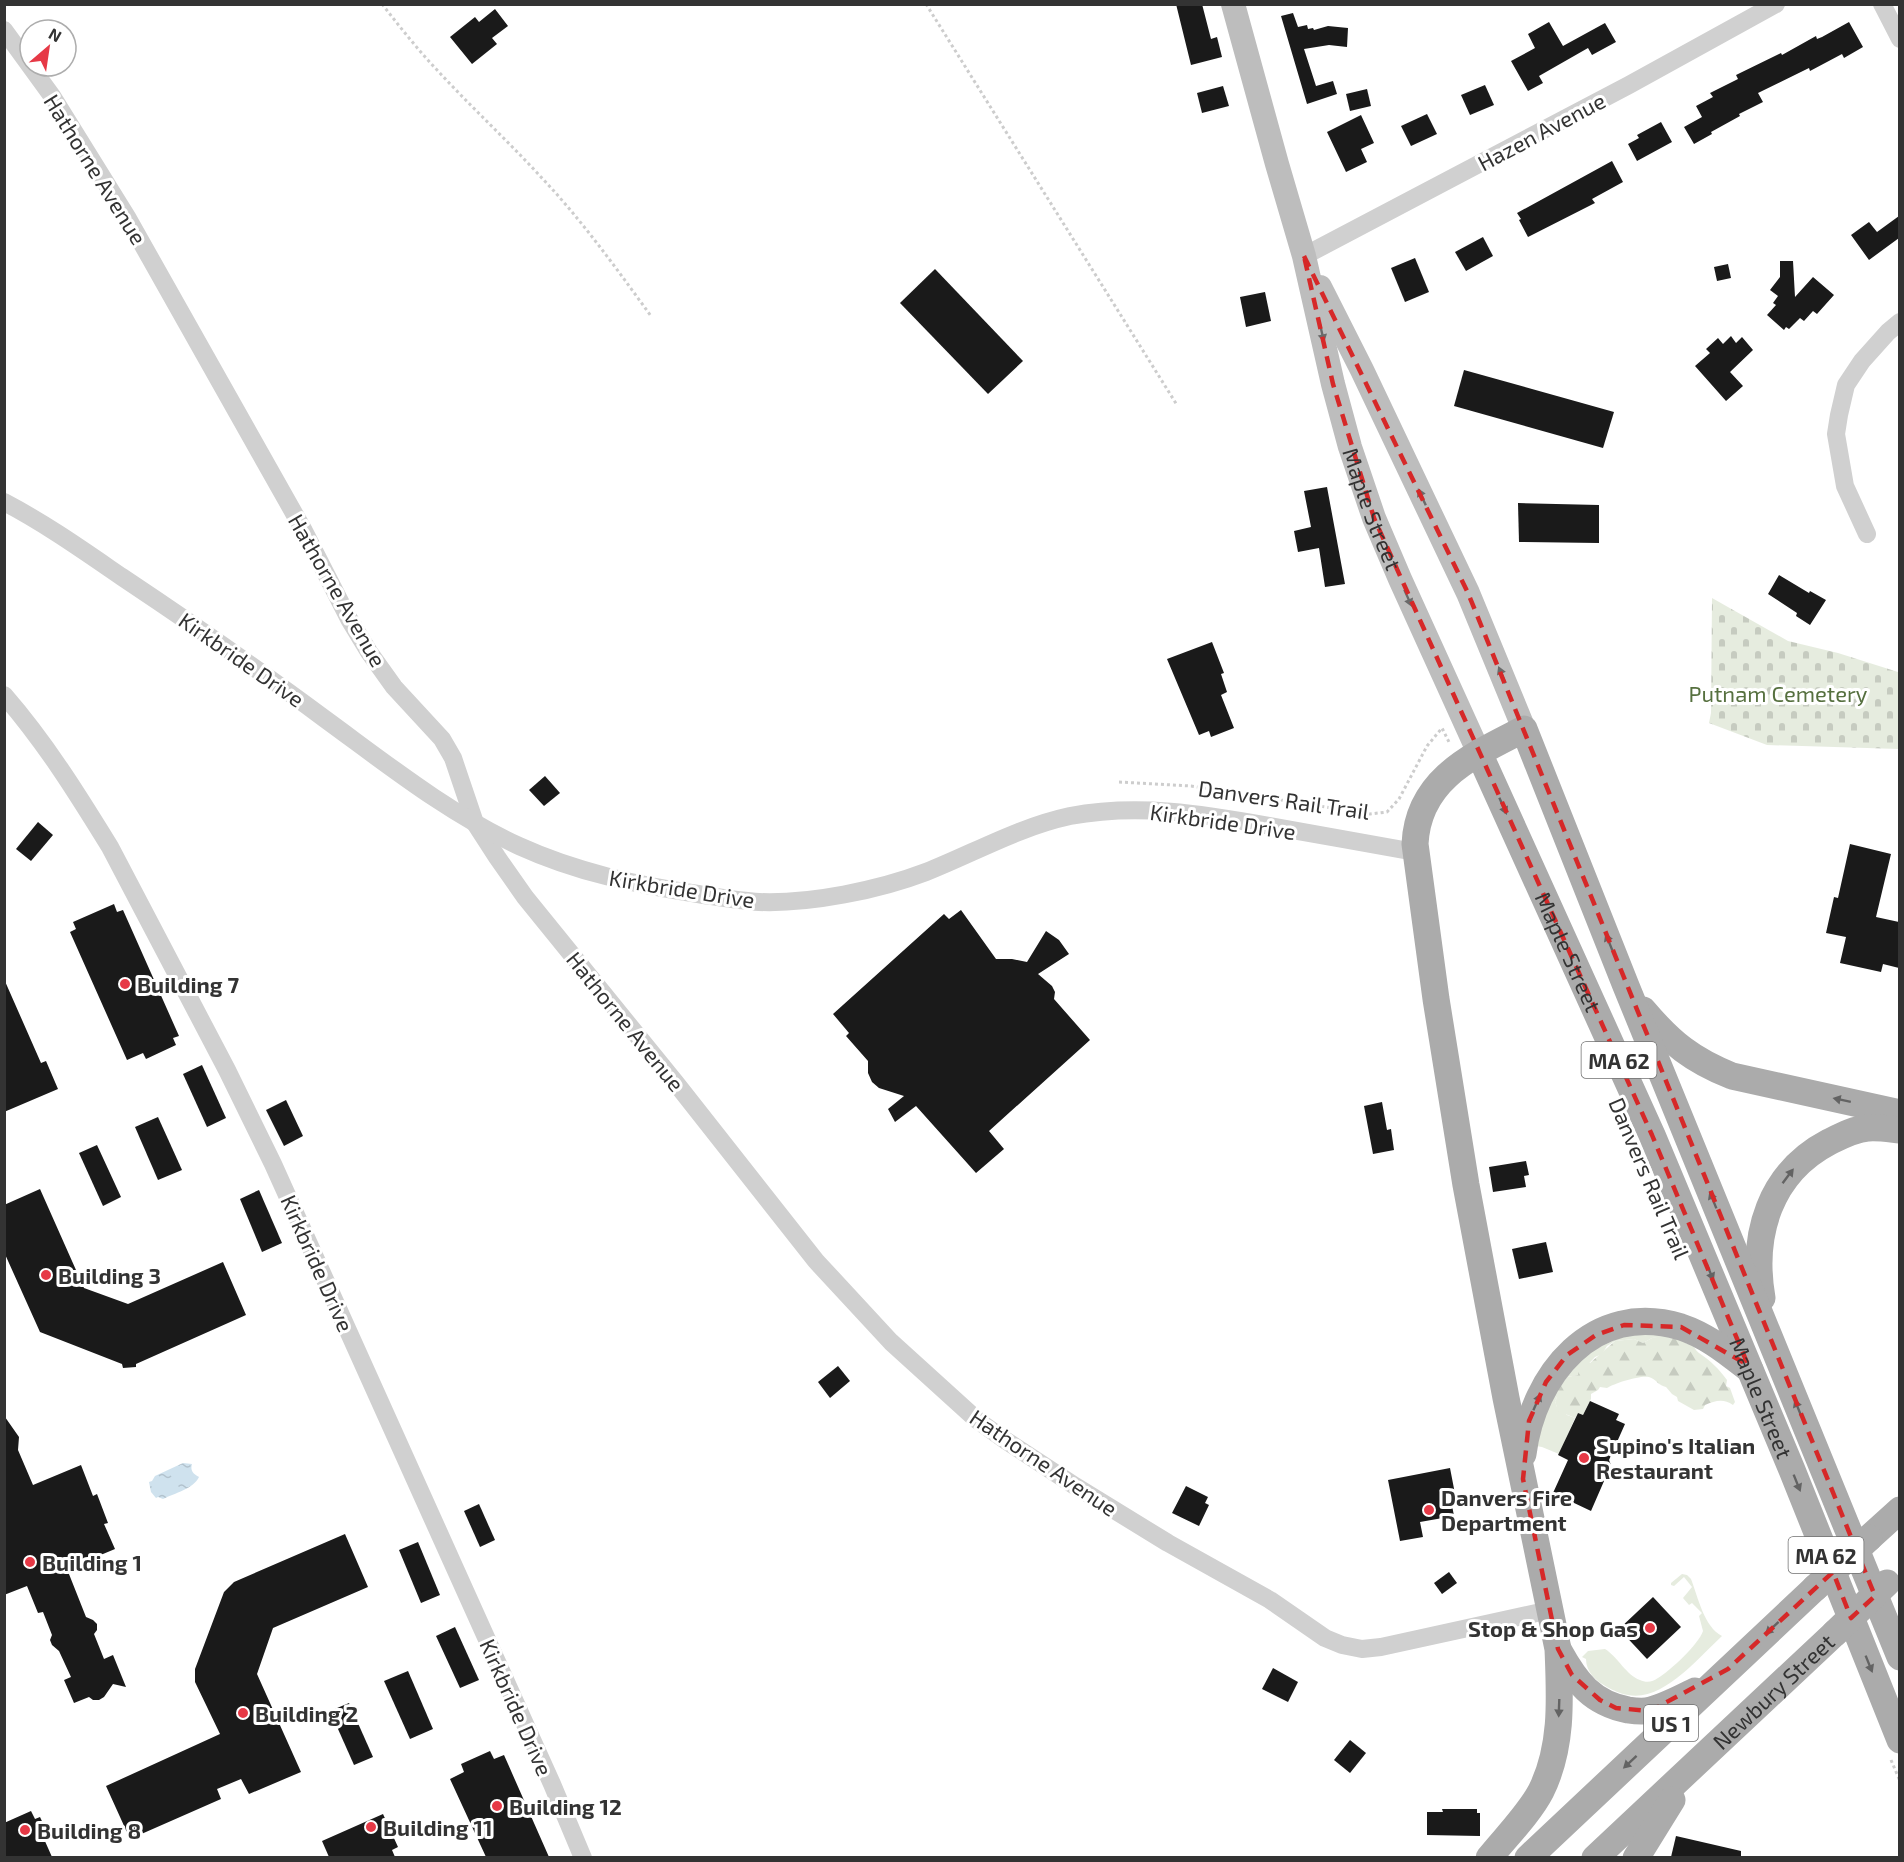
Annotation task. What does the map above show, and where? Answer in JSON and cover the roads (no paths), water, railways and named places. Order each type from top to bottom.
[{"type":"main road","name":"Maple Street","points":[[1233,4],[1276,164],[1304,256],[1347,436],[1374,518],[1470,758],[1652,1135],[1750,1370],[1895,1750]]},
{"type":"main road","name":"Maple Street","points":[[1304,256],[1362,370],[1468,593],[1899,1657]]},
{"type":"main road","points":[[1489,1857],[1540,1793],[1548,1773],[1556,1748],[1558,1730],[1560,1683],[1558,1649],[1458,1140],[1415,852],[1417,827],[1424,806],[1437,786],[1470,758],[1524,729]]},
{"type":"main road","points":[[1626,986],[1657,1027],[1692,1057],[1710,1068],[1732,1076],[1899,1113]]},
{"type":"main road","points":[[1775,1352],[1764,1314],[1758,1272],[1762,1227],[1773,1197],[1790,1171],[1812,1151],[1843,1135],[1868,1128],[1899,1130]]},
{"type":"main road","points":[[1523,1479],[1529,1421],[1546,1382],[1571,1351],[1601,1332],[1637,1323],[1663,1323],[1675,1326],[1708,1339],[1750,1370]]},
{"type":"main road","name":"Newbury Street","points":[[1528,1857],[1899,1509]]},
{"type":"main road","name":"Newbury Street","points":[[1596,1857],[1893,1578]]},
{"type":"main road","points":[[1558,1649],[1572,1675],[1584,1688],[1616,1708],[1634,1711],[1650,1711],[1672,1702],[1694,1692],[1728,1669]]},
{"type":"main road","points":[[1636,1857],[1700,1759]]},
{"type":"street","name":"Hazen Avenue","points":[[1304,256],[1629,85],[1776,4]]},
{"type":"street","points":[[1882,4],[1899,39]]},
{"type":"street","name":"Hathorne Avenue","points":[[4,30],[52,96],[127,217],[304,531],[349,619],[369,652],[394,687],[442,739],[453,758],[475,823],[525,897],[816,1261],[891,1342],[977,1420],[1084,1492],[1168,1543],[1253,1590],[1325,1638],[1342,1645],[1362,1649],[1381,1647],[1550,1611]]},
{"type":"street","points":[[1868,534],[1845,486],[1836,434],[1846,385],[1856,369],[1899,322]]},
{"type":"street","name":"Kirkbride Drive","points":[[4,502],[40,523],[190,622],[423,791],[475,823],[549,858],[642,886],[764,902],[827,896],[886,885],[926,872],[1019,831],[1066,817],[1101,811],[1133,809],[1171,811],[1415,852]]},
{"type":"street","name":"Kirkbride Drive","points":[[4,695],[33,730],[110,847],[227,1070],[278,1175],[583,1857]]},
{"type":"water","points":[[183,1463],[192,1464],[192,1472],[199,1477],[196,1481],[188,1488],[163,1499],[156,1498],[151,1492],[149,1482],[155,1476]]},
{"type":"place","name":"Building 7","points":[[125,984]]},
{"type":"place","name":"Building 3","points":[[46,1275]]},
{"type":"place","name":"Supino's Italian Restaurant","points":[[1584,1458]]},
{"type":"place","name":"Danvers Fire Department","points":[[1429,1510]]},
{"type":"place","name":"Building 1","points":[[30,1562]]},
{"type":"place","name":"Stop & Shop Gas","points":[[1650,1628]]},
{"type":"place","name":"Building 2","points":[[243,1713]]},
{"type":"place","name":"Building 12","points":[[497,1806]]},
{"type":"place","name":"Building 11","points":[[371,1827]]},
{"type":"place","name":"Building 8","points":[[25,1830]]},
{"type":"park label","name":"Putnam Cemetery","points":[[1778,693]]}]
